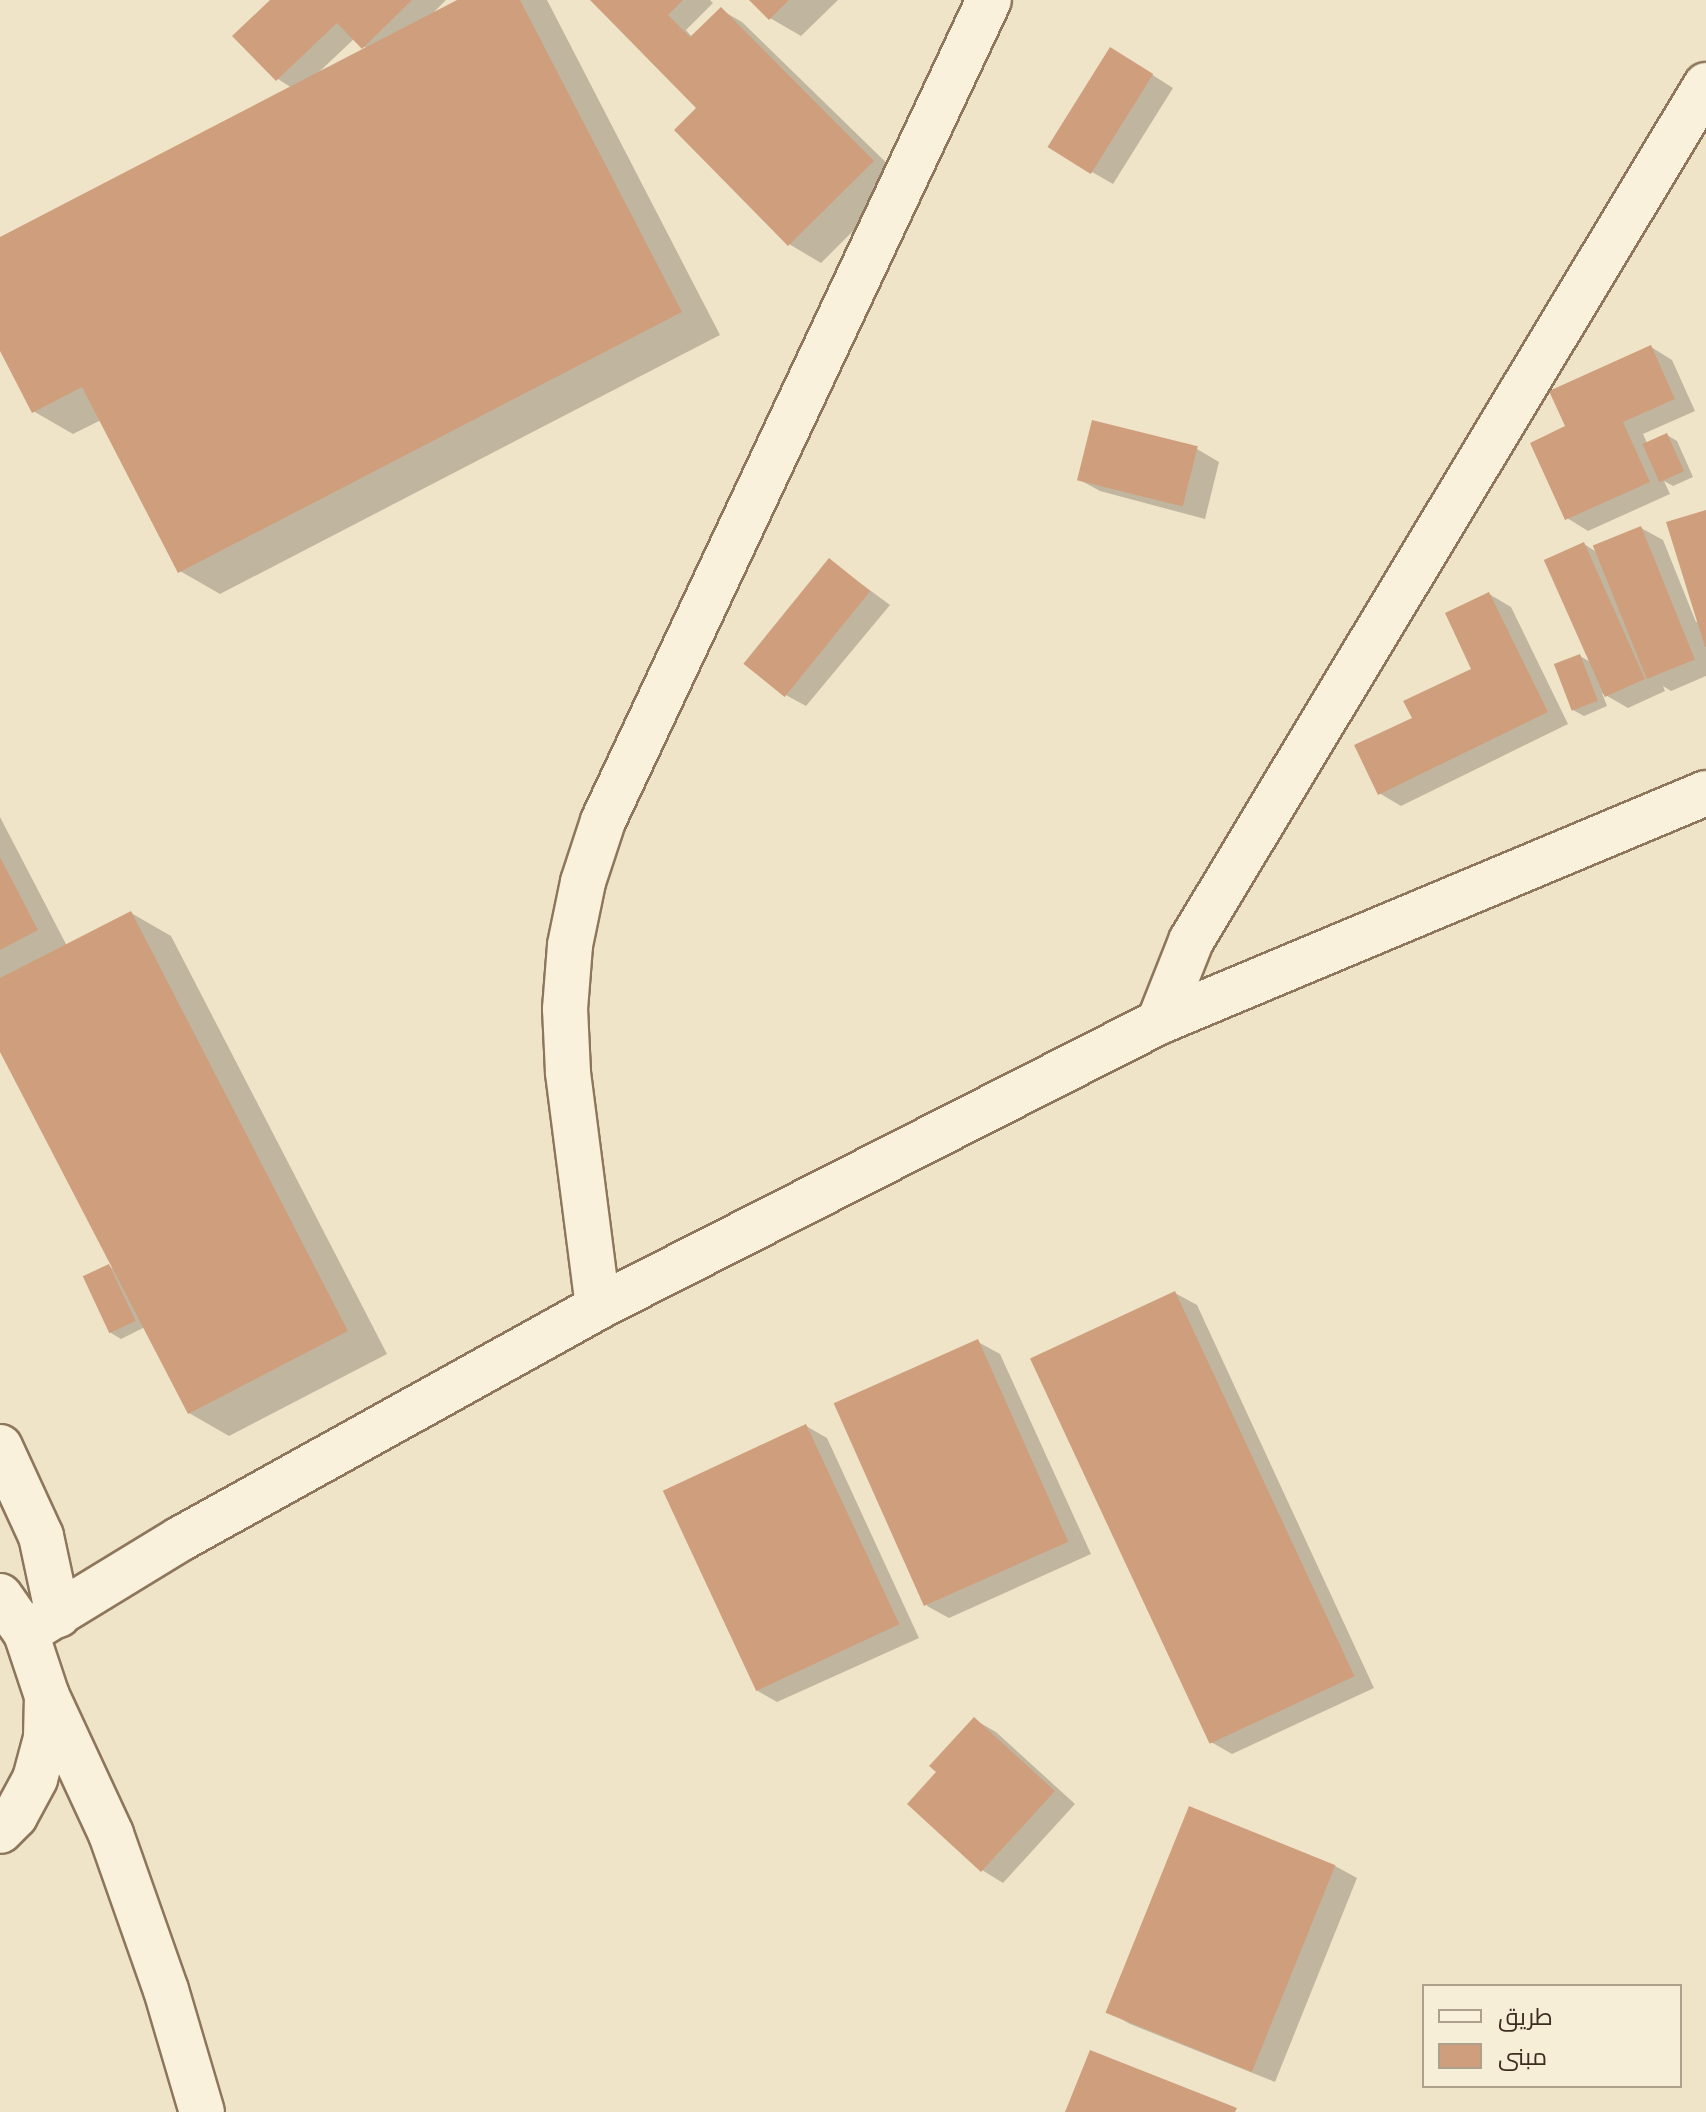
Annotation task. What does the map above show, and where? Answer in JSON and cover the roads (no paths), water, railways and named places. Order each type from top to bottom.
[{"type":"street","points":[[598,1307],[568,1072],[565,1009],[570,945],[583,882],[603,821],[989,0]]},
{"type":"street","points":[[1159,1022],[1191,941],[1706,85]]},
{"type":"street","points":[[42,1624],[180,1539],[598,1307],[1159,1022],[1706,793]]},
{"type":"street","points":[[0,1447],[14,1471],[41,1536],[47,1696],[46,1738],[35,1779],[15,1816],[0,1831]]},
{"type":"street","points":[[0,1596],[42,1624]]},
{"type":"street","points":[[47,1696],[111,1834],[166,1990],[202,2112]]}]
